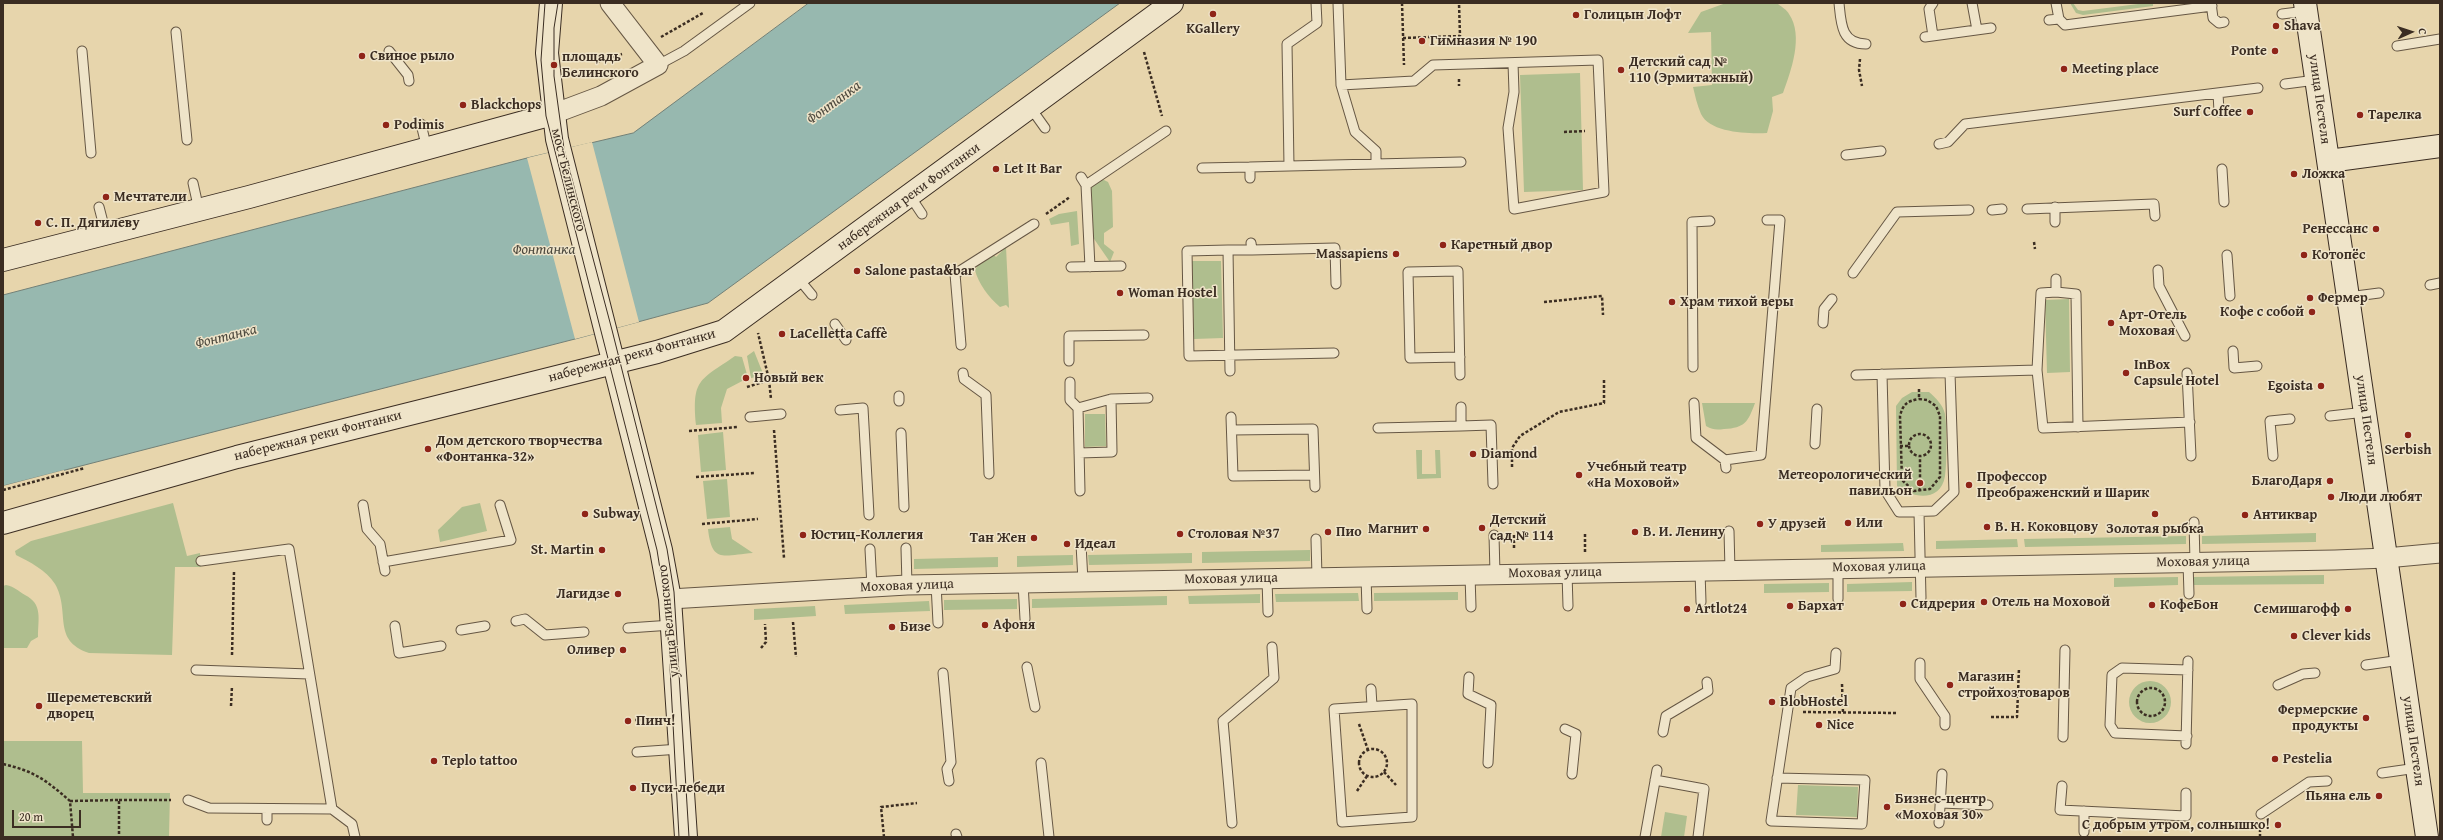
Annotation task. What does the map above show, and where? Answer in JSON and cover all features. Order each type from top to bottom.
[{"type":"main road","points":[[3,260],[199,210],[552,114],[547,53],[551,3]]},
{"type":"main road","name":"набережная реки Фонтанки","points":[[3,523],[237,456],[692,342],[724,331],[1172,3]]},
{"type":"main road","name":"улица Пестеля","points":[[2306,7],[2427,837]]},
{"type":"main road","name":"мост Белинского","points":[[552,114],[559,150],[614,362]]},
{"type":"main road","points":[[2329,162],[2440,146]]},
{"type":"main road","name":"улица Белинского","points":[[614,362],[661,550],[670,599],[686,837]]},
{"type":"street","points":[[552,114],[602,96],[658,65],[610,3]]},
{"type":"street","name":"Моховая улица","points":[[670,599],[936,584],[2192,562],[2386,558],[2440,553]]},
{"type":"lane","points":[[658,65],[684,51],[750,3]]},
{"type":"lane","points":[[1289,166],[1287,44],[1318,23],[1316,3]]},
{"type":"lane","points":[[1338,3],[1341,85],[1355,132],[1376,151],[1376,164]]},
{"type":"lane","points":[[1839,3],[1841,23],[1846,37],[1857,44],[1866,44]]},
{"type":"lane","points":[[1933,3],[1929,9],[1929,36],[1991,28]]},
{"type":"lane","points":[[1972,3],[1977,30]]},
{"type":"lane","points":[[2056,3],[2054,20],[2065,25],[2162,8],[2211,5],[2213,18],[2218,22],[2224,22]]},
{"type":"lane","points":[[2282,14],[2306,7]]},
{"type":"lane","points":[[176,32],[187,140]]},
{"type":"lane","points":[[2397,46],[2440,39]]},
{"type":"lane","points":[[82,51],[90,153]]},
{"type":"lane","points":[[389,51],[408,75],[409,81]]},
{"type":"lane","points":[[1341,85],[1414,82],[1433,65],[1598,60],[1604,192],[1514,209],[1508,128],[1514,92],[1513,63]]},
{"type":"lane","points":[[2285,84],[2316,80]]},
{"type":"lane","points":[[1939,144],[1948,142],[1965,124],[2258,88]]},
{"type":"lane","points":[[2218,93],[2219,112]]},
{"type":"lane","points":[[1030,107],[1045,128]]},
{"type":"lane","points":[[420,124],[427,149]]},
{"type":"lane","points":[[1090,267],[1083,181],[1166,131]]},
{"type":"lane","points":[[1846,155],[1881,151]]},
{"type":"lane","points":[[1202,168],[1461,162]]},
{"type":"lane","points":[[1250,167],[1250,178]]},
{"type":"lane","points":[[2222,169],[2224,202]]},
{"type":"lane","points":[[193,183],[199,210]]},
{"type":"lane","points":[[910,196],[922,214]]},
{"type":"lane","points":[[2027,208],[2154,204],[2155,216]]},
{"type":"lane","points":[[99,207],[106,234]]},
{"type":"lane","points":[[2055,208],[2055,222]]},
{"type":"lane","points":[[1992,210],[2002,209]]},
{"type":"lane","points":[[1853,273],[1897,212],[1970,210]]},
{"type":"lane","points":[[1694,403],[1696,438],[1725,464],[1761,455],[1780,220],[1767,220]]},
{"type":"lane","points":[[1694,367],[1692,222],[1710,222]]},
{"type":"lane","points":[[961,345],[955,274],[959,267],[1034,224]]},
{"type":"lane","points":[[1334,353],[1189,356],[1187,251],[1228,250],[1252,246],[1335,248],[1336,284]]},
{"type":"lane","points":[[1228,250],[1230,371]]},
{"type":"lane","points":[[2227,254],[2230,296]]},
{"type":"lane","points":[[1071,267],[1090,267],[1101,269],[1121,266]]},
{"type":"lane","points":[[2158,270],[2159,286],[2185,336]]},
{"type":"lane","points":[[1460,357],[1410,358],[1408,272],[1458,271],[1460,357],[1460,375]]},
{"type":"lane","points":[[798,278],[812,295]]},
{"type":"lane","points":[[2056,279],[2056,292]]},
{"type":"lane","points":[[2430,285],[2440,283]]},
{"type":"lane","points":[[2078,427],[2076,294],[2056,292],[2041,293],[2037,370],[2043,428],[2078,427],[2190,422]]},
{"type":"lane","points":[[2348,297],[2379,293]]},
{"type":"lane","points":[[1823,323],[1824,309],[1832,299]]},
{"type":"lane","points":[[835,324],[846,340]]},
{"type":"lane","points":[[1069,361],[1069,336],[1102,331],[1144,335]]},
{"type":"lane","points":[[2233,351],[2234,368],[2256,366]]},
{"type":"lane","points":[[1856,375],[2037,370]]},
{"type":"lane","points":[[1882,374],[1885,490],[1899,512],[1919,512],[1934,511],[1954,492],[1950,372]]},
{"type":"lane","points":[[963,373],[964,379],[986,396],[989,474]]},
{"type":"lane","points":[[2187,373],[2191,456]]},
{"type":"lane","points":[[1070,382],[1070,400],[1078,408],[1080,491]]},
{"type":"lane","points":[[1078,408],[1111,399],[1148,398]]},
{"type":"lane","points":[[1079,453],[1112,452],[1111,399]]},
{"type":"lane","points":[[1461,407],[1462,426]]},
{"type":"lane","points":[[840,410],[863,408],[868,515]]},
{"type":"lane","points":[[1815,444],[1817,409]]},
{"type":"lane","points":[[2330,416],[2365,412]]},
{"type":"lane","points":[[750,417],[777,415]]},
{"type":"lane","points":[[1231,417],[1232,476],[1314,475]]},
{"type":"lane","points":[[2273,456],[2270,421],[2290,419]]},
{"type":"lane","points":[[1378,428],[1491,425],[1493,484]]},
{"type":"lane","points":[[1232,430],[1313,429],[1315,487]]},
{"type":"lane","points":[[901,433],[904,507]]},
{"type":"lane","points":[[362,505],[367,528],[380,544],[384,566],[511,540],[500,505]]},
{"type":"lane","points":[[1919,512],[1922,598]]},
{"type":"lane","points":[[2189,594],[2194,522]]},
{"type":"lane","points":[[1729,531],[1730,570]]},
{"type":"lane","points":[[1494,535],[1495,574]]},
{"type":"lane","points":[[1316,538],[1317,577]]},
{"type":"lane","points":[[1081,544],[1083,581]]},
{"type":"lane","points":[[906,548],[907,585]]},
{"type":"lane","points":[[201,561],[289,549],[332,809]]},
{"type":"lane","points":[[870,549],[872,587]]},
{"type":"lane","points":[[1838,568],[1838,599]]},
{"type":"lane","points":[[1700,571],[1701,602]]},
{"type":"lane","points":[[1567,573],[1568,606]]},
{"type":"lane","points":[[1470,575],[1471,607]]},
{"type":"lane","points":[[1366,576],[1367,610]]},
{"type":"lane","points":[[1267,578],[1268,612]]},
{"type":"lane","points":[[1023,583],[1024,619]]},
{"type":"lane","points":[[936,584],[938,622]]},
{"type":"lane","points":[[516,620],[525,619],[545,635],[584,632]]},
{"type":"lane","points":[[628,628],[672,624]]},
{"type":"lane","points":[[395,626],[400,653],[441,646]]},
{"type":"lane","points":[[461,630],[485,626]]},
{"type":"lane","points":[[1232,823],[1223,721],[1274,678],[1272,647]]},
{"type":"lane","points":[[2063,737],[2066,650]]},
{"type":"lane","points":[[1777,778],[1865,780],[1862,824],[1771,821],[1777,778],[1787,711],[1791,688],[1806,677],[1834,669],[1836,653]]},
{"type":"lane","points":[[2366,665],[2401,660]]},
{"type":"lane","points":[[1920,663],[1920,679],[1945,716],[1945,724]]},
{"type":"lane","points":[[2188,665],[2187,740],[2115,733],[2110,725],[2112,675],[2122,668],[2188,665]]},
{"type":"lane","points":[[1027,667],[1035,707]]},
{"type":"lane","points":[[196,670],[309,674]]},
{"type":"lane","points":[[943,673],[951,762],[947,769],[948,781]]},
{"type":"lane","points":[[2278,685],[2303,674],[2315,673]]},
{"type":"lane","points":[[1468,677],[1468,694],[1491,705],[1488,764]]},
{"type":"lane","points":[[1663,732],[1666,716],[1708,691],[1707,682]]},
{"type":"lane","points":[[1371,689],[1372,706]]},
{"type":"lane","points":[[1412,704],[1412,817],[1342,822],[1334,708],[1372,706],[1412,704]]},
{"type":"lane","points":[[1565,729],[1576,734],[1572,774]]},
{"type":"lane","points":[[637,752],[680,749]]},
{"type":"lane","points":[[1041,763],[1049,837]]},
{"type":"lane","points":[[2382,773],[2417,768]]},
{"type":"lane","points":[[1645,837],[1657,770]]},
{"type":"lane","points":[[1939,823],[1942,774]]},
{"type":"lane","points":[[1655,780],[1704,789],[1698,837]]},
{"type":"lane","points":[[2261,814],[2309,782],[2327,781]]},
{"type":"lane","points":[[2062,786],[2060,810],[2186,816],[2186,793]]},
{"type":"lane","points":[[188,800],[209,808],[332,809],[352,824],[355,837]]},
{"type":"lane","points":[[1941,803],[1988,805]]},
{"type":"lane","points":[[267,809],[267,820]]},
{"type":"lane","points":[[2084,811],[2084,832]]},
{"type":"path","points":[[1402,3],[1404,82]]},
{"type":"path","points":[[1403,38],[1460,36],[1459,3]]},
{"type":"path","points":[[1857,44],[1860,49],[1859,70],[1862,86]]},
{"type":"path","points":[[1143,50],[1166,131]]},
{"type":"path","points":[[597,62],[615,56]]},
{"type":"path","points":[[1564,132],[1601,130]]},
{"type":"path","points":[[1034,224],[1083,181]]},
{"type":"path","points":[[2034,242],[2034,249]]},
{"type":"path","points":[[1544,302],[1602,296],[1603,315]]},
{"type":"path","points":[[758,332],[777,415],[784,558]]},
{"type":"path","points":[[1512,467],[1512,448],[1520,436],[1559,412],[1604,403],[1604,378]]},
{"type":"path","points":[[747,387],[769,380]]},
{"type":"path","points":[[1919,399],[1927,400],[1936,406],[1940,416],[1940,477],[1930,489],[1919,491],[1910,489],[1902,480],[1900,416],[1902,407],[1909,400],[1919,399]]},
{"type":"path","points":[[689,430],[743,426]]},
{"type":"path","points":[[1920,435],[1929,439],[1931,446],[1928,453],[1920,456],[1912,453],[1909,446],[1911,439],[1920,435]]},
{"type":"path","points":[[1919,491],[1922,483],[1920,480],[1920,456]]},
{"type":"path","points":[[3,490],[85,468]]},
{"type":"path","points":[[696,477],[754,473]]},
{"type":"path","points":[[702,524],[758,519]]},
{"type":"path","points":[[1585,534],[1585,556]]},
{"type":"path","points":[[1514,535],[1514,548]]},
{"type":"path","points":[[231,706],[234,556]]},
{"type":"path","points":[[794,622],[796,657]]},
{"type":"path","points":[[761,648],[766,642],[765,624]]},
{"type":"path","points":[[1991,717],[2017,717],[2019,668]]},
{"type":"path","points":[[1834,669],[1842,686],[1843,713]]},
{"type":"path","points":[[2147,688],[2156,689],[2163,694],[2164,707],[2159,714],[2146,715],[2138,710],[2138,696],[2147,688]]},
{"type":"path","points":[[1353,707],[1368,750]]},
{"type":"path","points":[[1787,711],[1897,713]]},
{"type":"path","points":[[635,720],[641,720]]},
{"type":"path","points":[[1374,749],[1384,755],[1386,767],[1378,776],[1366,776],[1360,771],[1358,763],[1361,755],[1368,750],[1374,749]]},
{"type":"path","points":[[3,764],[29,770],[51,784],[70,801],[171,800]]},
{"type":"path","points":[[119,800],[119,837]]},
{"type":"path","points":[[70,801],[73,837]]},
{"type":"path","points":[[884,837],[881,807],[917,803]]},
{"type":"green space","points":[[1726,3],[1778,4],[1787,11],[1793,23],[1796,33],[1795,54],[1783,93],[1772,97],[1773,111],[1767,133],[1750,133],[1721,129],[1706,120],[1701,114],[1697,104],[1693,87],[1712,85],[1711,32],[1688,33],[1701,12]]},
{"type":"green space","points":[[2070,3],[2073,3],[2078,10],[2083,11],[2146,3],[2153,3],[2153,6],[2083,15],[2076,13]]},
{"type":"green space","points":[[1580,73],[1583,190],[1524,192],[1520,75]]},
{"type":"green space","points":[[1100,178],[1108,182],[1112,191],[1113,227],[1104,233],[1104,244],[1114,252],[1110,262],[1092,236],[1090,189]]},
{"type":"green space","points":[[1077,211],[1079,244],[1071,246],[1069,222],[1051,225],[1049,219],[1059,214]]},
{"type":"green space","points":[[1006,247],[1009,308],[1006,305],[1000,307],[992,299],[981,285],[975,270],[982,258],[994,255],[996,257]]},
{"type":"green space","points":[[1192,261],[1221,261],[1223,338],[1194,339]]},
{"type":"green space","points":[[2069,299],[2070,372],[2047,373],[2045,300]]},
{"type":"green space","points":[[754,351],[764,376],[751,378],[747,356]]},
{"type":"green space","points":[[735,356],[742,357],[748,378],[727,389],[721,408],[722,423],[696,425],[695,398],[700,383],[713,371]]},
{"type":"green space","points":[[1912,392],[1929,392],[1939,402],[1945,414],[1945,476],[1938,490],[1926,496],[1911,494],[1897,486],[1896,406],[1902,398]]},
{"type":"green space","points":[[1702,403],[1755,403],[1745,423],[1737,427],[1717,430],[1706,426]]},
{"type":"green space","points":[[1085,414],[1105,414],[1106,446],[1085,447]]},
{"type":"green space","points":[[723,432],[726,470],[701,472],[698,435]]},
{"type":"green space","points":[[1416,450],[1422,450],[1422,474],[1436,474],[1435,450],[1440,450],[1441,478],[1417,479]]},
{"type":"green space","points":[[727,479],[730,517],[707,519],[703,481]]},
{"type":"green space","points":[[173,503],[187,556],[200,553],[201,567],[175,567],[172,655],[89,653],[77,647],[70,641],[66,633],[62,605],[55,584],[42,571],[16,555],[15,551],[31,541]]},
{"type":"green space","points":[[480,503],[487,531],[440,542],[438,530],[462,507]]},
{"type":"green space","points":[[730,527],[732,539],[753,553],[727,556],[716,553],[712,548],[708,529]]},
{"type":"green space","points":[[2316,533],[2316,542],[2202,544],[2202,536]]},
{"type":"green space","points":[[2186,536],[2186,544],[2025,547],[2024,539]]},
{"type":"green space","points":[[2017,539],[2018,547],[1936,549],[1936,541]]},
{"type":"green space","points":[[1903,543],[1904,551],[1821,552],[1821,545]]},
{"type":"green space","points":[[1310,550],[1310,561],[1202,563],[1202,552]]},
{"type":"green space","points":[[1192,553],[1192,563],[1089,565],[1088,555]]},
{"type":"green space","points":[[1073,555],[1073,565],[1017,567],[1017,556]]},
{"type":"green space","points":[[998,557],[998,567],[914,569],[914,559]]},
{"type":"green space","points":[[2324,575],[2324,584],[2194,585],[2194,577]]},
{"type":"green space","points":[[2178,577],[2178,585],[2114,587],[2114,578]]},
{"type":"green space","points":[[1912,582],[1912,591],[1847,592],[1847,584]]},
{"type":"green space","points":[[1829,583],[1829,592],[1764,593],[1764,584]]},
{"type":"green space","points":[[6,585],[14,588],[31,599],[37,607],[39,618],[38,637],[31,641],[27,648],[3,648],[3,586]]},
{"type":"green space","points":[[1458,592],[1458,600],[1374,601],[1374,593]]},
{"type":"green space","points":[[1358,593],[1359,601],[1276,602],[1275,594]]},
{"type":"green space","points":[[1260,594],[1260,603],[1189,604],[1188,596]]},
{"type":"green space","points":[[1167,596],[1167,605],[1032,608],[1032,599]]},
{"type":"green space","points":[[1017,599],[1017,609],[944,610],[944,600]]},
{"type":"green space","points":[[929,601],[930,611],[845,614],[844,605]]},
{"type":"green space","points":[[815,606],[816,616],[754,620],[754,609]]},
{"type":"green space","points":[[2150,681],[2165,687],[2171,702],[2165,717],[2150,723],[2135,717],[2129,702],[2135,687]]},
{"type":"green space","points":[[3,741],[82,741],[83,793],[170,793],[169,837],[3,837]]},
{"type":"green space","points":[[1798,785],[1858,787],[1857,817],[1796,815]]},
{"type":"green space","points":[[1665,812],[1687,816],[1684,837],[1661,837]]},
{"type":"water","name":"Фонтанка","points":[[809,3],[1120,3],[708,303],[575,339],[3,486],[3,295],[527,158],[633,133]]},
{"type":"pier","points":[[592,142],[639,322],[575,339],[527,158]]},
{"type":"pier","points":[[64,470],[64,472],[3,488],[3,486]]},
{"type":"tram line","points":[[545,3],[541,60],[546,116],[657,550],[664,594],[669,648],[679,837]]},
{"type":"tram line","points":[[558,3],[554,28],[554,76],[564,149],[612,330],[667,549],[674,592],[689,837]]},
{"type":"place","name":"KGallery","points":[[1213,14]]},
{"type":"place","name":"Голицын Лофт","points":[[1576,15]]},
{"type":"place","name":"Shava","points":[[2276,26]]},
{"type":"place","name":"Гимназия № 190","points":[[1422,41]]},
{"type":"place","name":"Ponte","points":[[2275,51]]},
{"type":"place","name":"Свиное рыло","points":[[362,56]]},
{"type":"place","name":"площадь Белинского","points":[[554,65]]},
{"type":"place","name":"Meeting place","points":[[2064,69]]},
{"type":"place","name":"Детский сад № 110 (Эрмитажный)","points":[[1621,70]]},
{"type":"place","name":"Blackchops","points":[[463,105]]},
{"type":"place","name":"Surf Coffee","points":[[2250,112]]},
{"type":"place","name":"Тарелка","points":[[2360,115]]},
{"type":"place","name":"Podimis","points":[[386,125]]},
{"type":"place","name":"Let It Bar","points":[[996,169]]},
{"type":"place","name":"Ложка","points":[[2294,174]]},
{"type":"place","name":"Мечтатели","points":[[106,197]]},
{"type":"place","name":"С. П. Дягилеву","points":[[38,223]]},
{"type":"place","name":"Ренессанс","points":[[2376,229]]},
{"type":"place","name":"Каретный двор","points":[[1443,245]]},
{"type":"place","name":"Massapiens","points":[[1396,254]]},
{"type":"place","name":"Котопёс","points":[[2304,255]]},
{"type":"place","name":"Salone pasta&bar","points":[[857,271]]},
{"type":"place","name":"Woman Hostel","points":[[1120,293]]},
{"type":"place","name":"Фермер","points":[[2310,298]]},
{"type":"place","name":"Храм тихой веры","points":[[1672,302]]},
{"type":"place","name":"Кофе с собой","points":[[2312,312]]},
{"type":"place","name":"Арт-Отель Моховая","points":[[2111,323]]},
{"type":"place","name":"LaCelletta Caffè","points":[[782,334]]},
{"type":"place","name":"InBox Capsule Hotel","points":[[2126,373]]},
{"type":"place","name":"Новый век","points":[[746,378]]},
{"type":"place","name":"Egoista","points":[[2321,386]]},
{"type":"place","name":"Serbish","points":[[2408,435]]},
{"type":"place","name":"Дом детского творчества «Фонтанка-32»","points":[[428,449]]},
{"type":"place","name":"Diamond","points":[[1473,454]]},
{"type":"place","name":"Учебный театр «На Моховой»","points":[[1579,475]]},
{"type":"place","name":"БлагоДаря","points":[[2330,481]]},
{"type":"place","name":"Метеорологический павильон","points":[[1920,483]]},
{"type":"place","name":"Профессор Преображенский и Шарик","points":[[1969,485]]},
{"type":"place","name":"Люди любят","points":[[2331,497]]},
{"type":"place","name":"Subway","points":[[585,514]]},
{"type":"place","name":"Золотая рыбка","points":[[2155,514]]},
{"type":"place","name":"Антиквар","points":[[2245,515]]},
{"type":"place","name":"Или","points":[[1848,523]]},
{"type":"place","name":"У друзей","points":[[1760,524]]},
{"type":"place","name":"В. Н. Коковцову","points":[[1987,527]]},
{"type":"place","name":"Детский сад № 114","points":[[1482,528]]},
{"type":"place","name":"Магнит","points":[[1426,529]]},
{"type":"place","name":"Пио","points":[[1328,532]]},
{"type":"place","name":"В. И. Ленину","points":[[1635,532]]},
{"type":"place","name":"Столовая №37","points":[[1180,534]]},
{"type":"place","name":"Юстиц-Коллегия","points":[[803,535]]},
{"type":"place","name":"Тан Жен","points":[[1034,538]]},
{"type":"place","name":"Идеал","points":[[1067,544]]},
{"type":"place","name":"St. Martin","points":[[602,550]]},
{"type":"place","name":"Лагидзе","points":[[618,594]]},
{"type":"place","name":"Отель на Моховой","points":[[1984,602]]},
{"type":"place","name":"Сидрерия","points":[[1903,604]]},
{"type":"place","name":"КофеБон","points":[[2152,605]]},
{"type":"place","name":"Бархат","points":[[1790,606]]},
{"type":"place","name":"Artlot24","points":[[1687,609]]},
{"type":"place","name":"Семишагофф","points":[[2348,609]]},
{"type":"place","name":"Афоня","points":[[985,625]]},
{"type":"place","name":"Бизе","points":[[892,627]]},
{"type":"place","name":"Clever kids","points":[[2294,636]]},
{"type":"place","name":"Оливер","points":[[623,650]]},
{"type":"place","name":"Магазин стройхозтоваров","points":[[1950,685]]},
{"type":"place","name":"BlobHostel","points":[[1772,702]]},
{"type":"place","name":"Шереметевский дворец","points":[[39,706]]},
{"type":"place","name":"Фермерские продукты","points":[[2366,718]]},
{"type":"place","name":"Пинч!","points":[[628,721]]},
{"type":"place","name":"Nice","points":[[1819,725]]},
{"type":"place","name":"Pestelia","points":[[2275,759]]},
{"type":"place","name":"Teplo tattoo","points":[[434,761]]},
{"type":"place","name":"Пуси-лебеди","points":[[633,788]]},
{"type":"place","name":"Пьяна ель","points":[[2379,796]]},
{"type":"place","name":"Бизнес-центр «Моховая 30»","points":[[1887,807]]},
{"type":"place","name":"С добрым утром, солнышко!","points":[[2278,825]]}]
